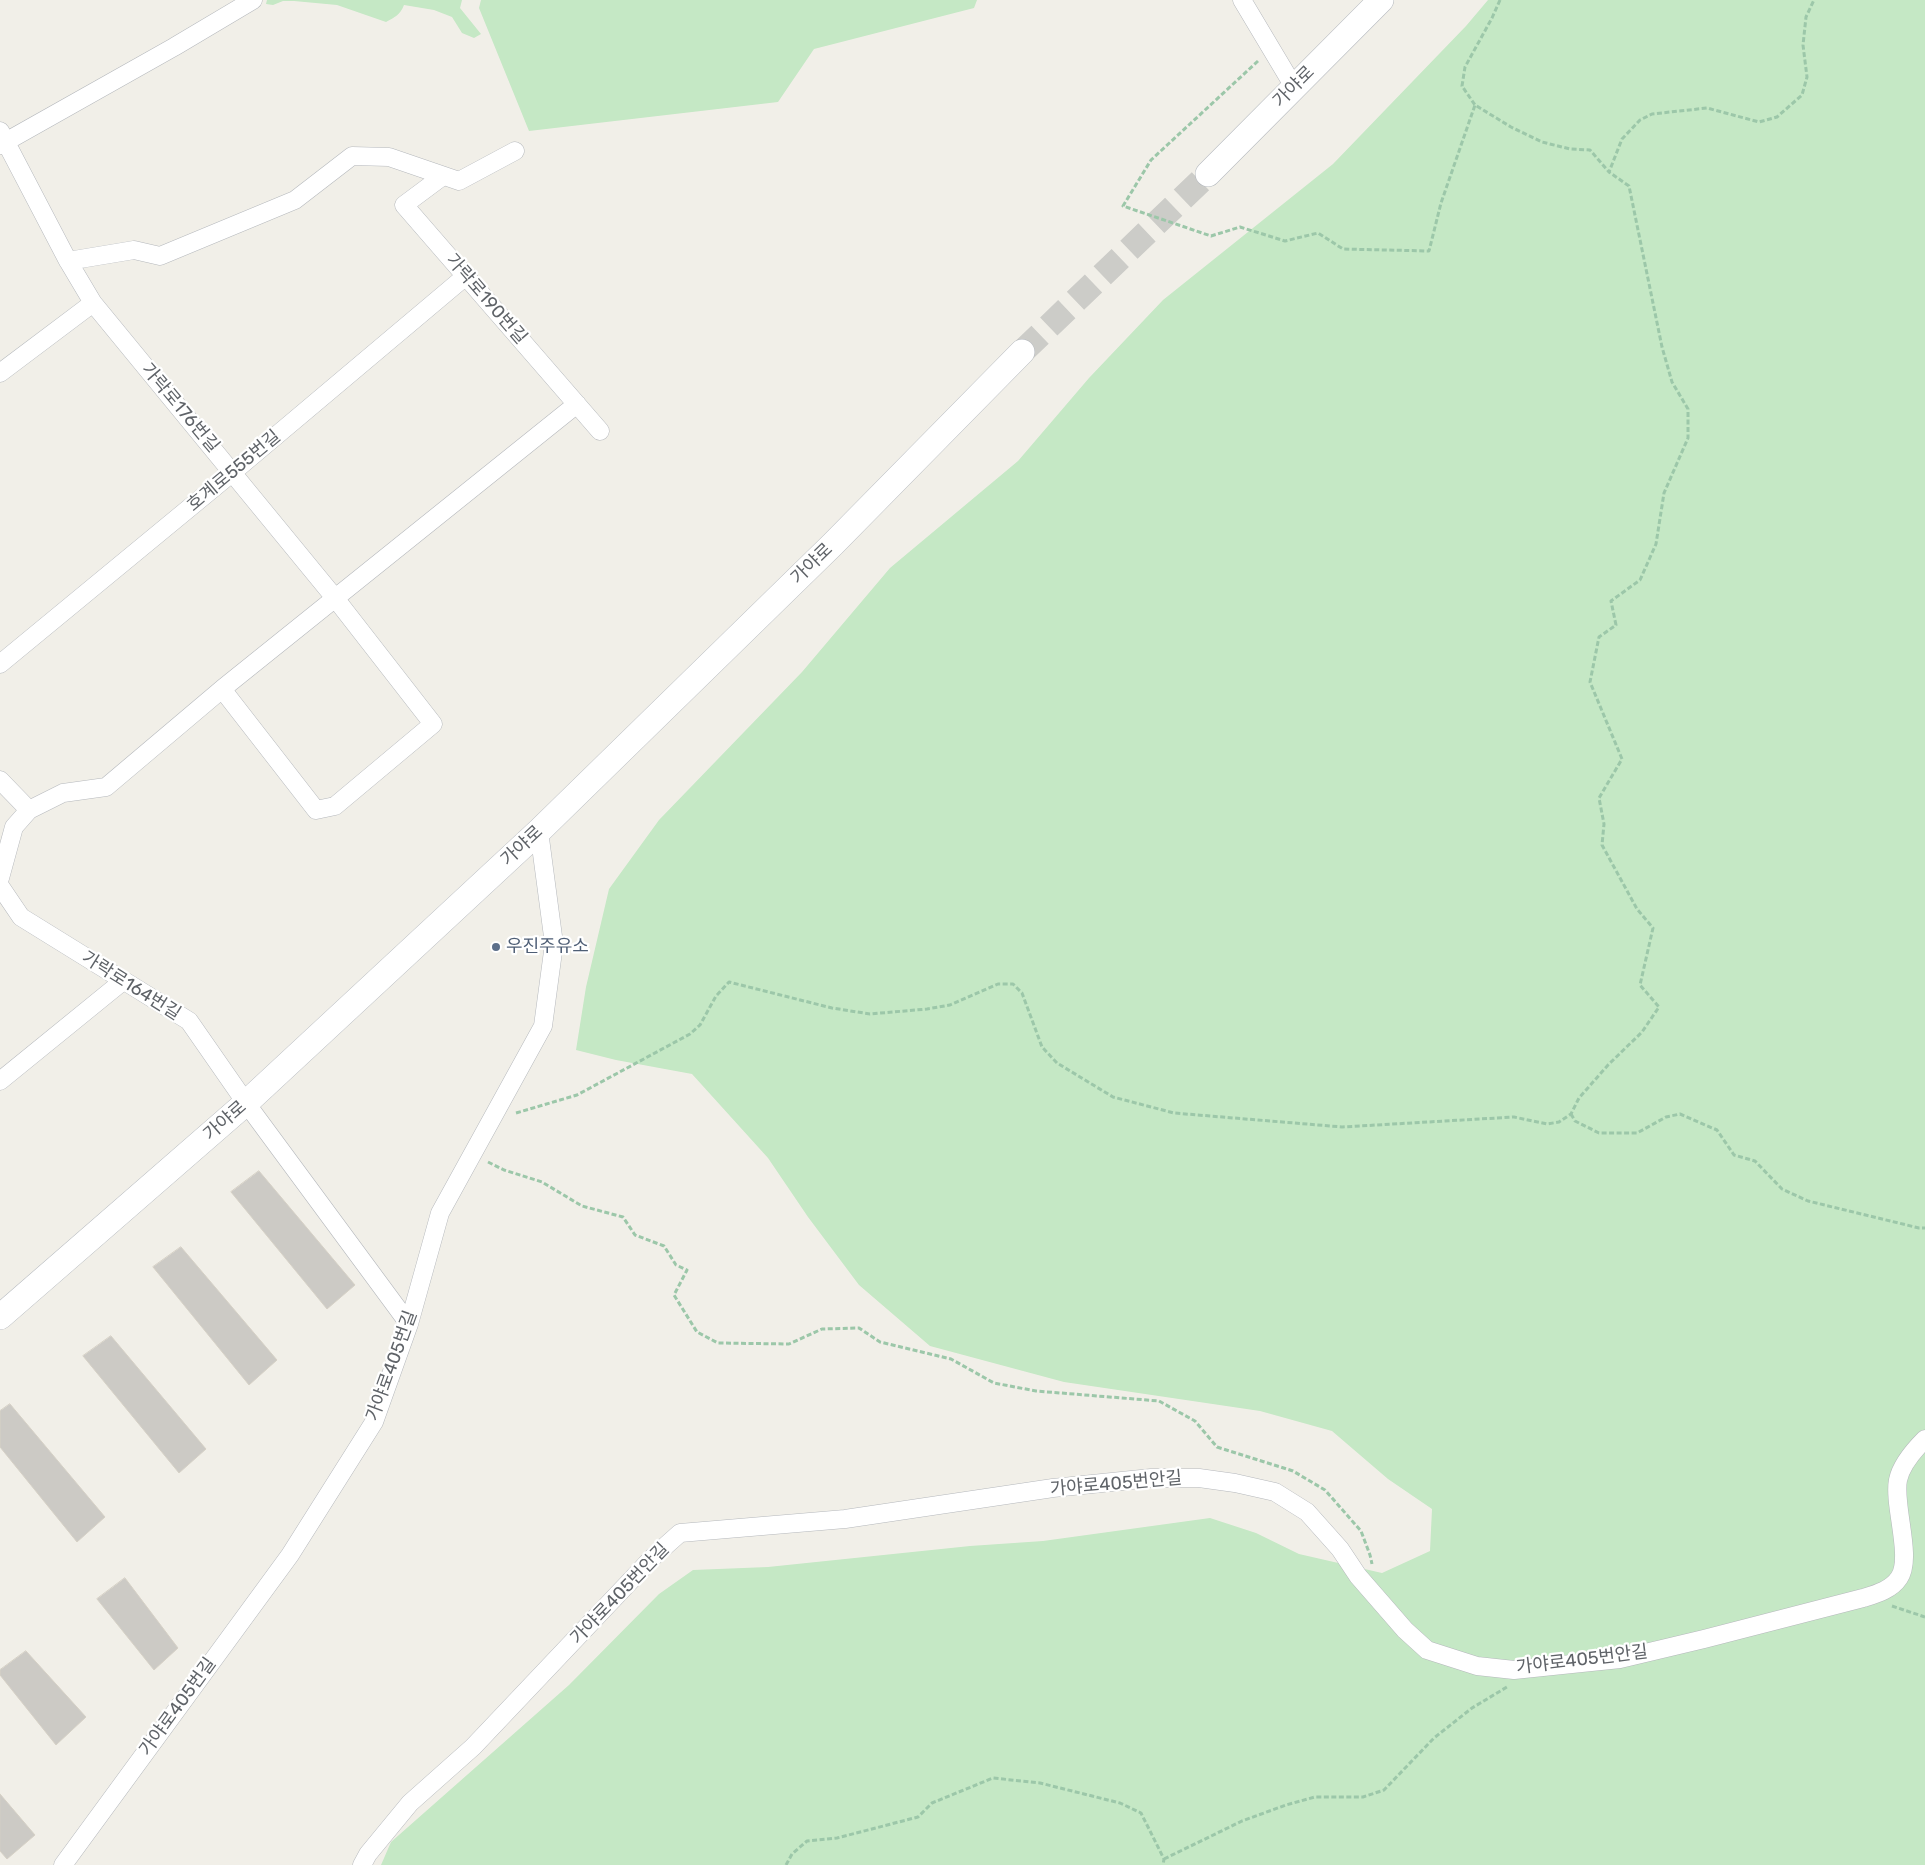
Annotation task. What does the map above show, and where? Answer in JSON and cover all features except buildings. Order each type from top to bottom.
[{"type":"main road","name":"가야로","points":[[1208,174],[1381,0]]},
{"type":"main road","name":"가야로","points":[[0,1317],[246,1103],[539,831],[833,544],[1022,352]]},
{"type":"street","name":"가락로176번길","points":[[222,689],[316,810],[335,806],[433,724],[335,598],[93,303],[2,139],[174,47],[254,0]]},
{"type":"street","points":[[1242,0],[1294,87]]},
{"type":"street","points":[[68,261],[134,250],[160,256],[295,200],[352,156],[388,156],[459,181],[516,151]]},
{"type":"street","name":"가락로190번길","points":[[443,176],[404,205],[467,275],[600,431]]},
{"type":"street","name":"호계로555번길","points":[[0,664],[233,472],[467,275]]},
{"type":"street","points":[[0,373],[93,303]]},
{"type":"street","points":[[0,878],[14,827],[29,810],[63,793],[106,787],[222,689],[577,404]]},
{"type":"street","points":[[0,780],[29,810]]},
{"type":"street","name":"가야로405번길","points":[[63,1865],[290,1555],[374,1422],[408,1324],[440,1212],[543,1026],[554,944],[539,831]]},
{"type":"street","name":"가락로164번길","points":[[0,886],[21,917],[189,1021],[246,1103],[408,1324]]},
{"type":"street","points":[[0,1081],[124,981]]},
{"type":"street","name":"가야로405번안길","points":[[362,1865],[368,1854],[410,1803],[473,1747],[653,1557],[680,1533],[845,1519],[1053,1488],[1151,1478],[1199,1478],[1235,1483],[1275,1492],[1307,1512],[1340,1549],[1358,1576],[1405,1630],[1427,1650],[1476,1666],[1514,1670],[1538,1669],[1620,1659],[1844,1603],[1886,1590],[1900,1578],[1904,1561],[1897,1495],[1898,1479],[1905,1463],[1925,1438]]},
{"type":"path","points":[[512,1117],[518,1111],[577,1095],[690,1034],[700,1025],[716,996],[729,982],[832,1008],[870,1014],[950,1005],[998,984],[1013,984],[1022,993],[1042,1046],[1057,1063],[1113,1097],[1174,1113],[1342,1127],[1514,1116],[1547,1124],[1559,1122],[1570,1114],[1579,1098],[1608,1065],[1642,1032],[1659,1006],[1640,985],[1653,928],[1637,909],[1602,845],[1604,824],[1599,798],[1622,759],[1590,682],[1599,637],[1616,625],[1611,601],[1640,580],[1656,544],[1664,494],[1688,438],[1688,409],[1672,382],[1662,347],[1629,186],[1609,172],[1590,150],[1570,149],[1542,142],[1511,127],[1475,105],[1462,86],[1465,66],[1500,0]]},
{"type":"path","points":[[1609,172],[1622,139],[1640,120],[1652,114],[1707,108],[1759,122],[1777,117],[1802,95],[1806,78],[1803,44],[1806,18],[1814,0]]},
{"type":"path","points":[[1271,49],[1151,160],[1123,206],[1211,236],[1240,227],[1285,241],[1318,233],[1343,249],[1429,251],[1441,203],[1475,105]]},
{"type":"path","points":[[1570,1114],[1575,1120],[1599,1133],[1637,1133],[1666,1117],[1680,1114],[1717,1130],[1734,1156],[1755,1161],[1782,1189],[1808,1201],[1925,1228]]},
{"type":"path","points":[[473,1153],[504,1170],[542,1182],[582,1206],[623,1217],[635,1235],[664,1246],[676,1265],[686,1270],[674,1295],[697,1332],[718,1343],[789,1344],[822,1329],[859,1328],[880,1342],[951,1359],[994,1383],[1036,1392],[1159,1401],[1195,1421]]},
{"type":"path","points":[[1164,1859],[1242,1821],[1286,1805],[1315,1797],[1363,1797],[1384,1790],[1434,1738],[1472,1708],[1538,1669]]},
{"type":"path","points":[[786,1865],[792,1854],[807,1841],[837,1838],[918,1817],[932,1803],[993,1778],[1040,1783],[1120,1803],[1141,1813],[1164,1859],[1163,1865]]},
{"type":"green space","points":[[267,0],[462,0],[460,8],[481,34],[474,38],[462,33],[452,17],[434,10],[404,5],[395,17],[386,22],[337,5],[283,1],[273,5],[266,4]]},
{"type":"green space","points":[[481,0],[977,0],[974,8],[814,49],[778,102],[529,131],[479,8]]},
{"type":"green space","points":[[1488,0],[1925,0],[1925,1865],[381,1865],[391,1842],[569,1685],[659,1594],[693,1570],[768,1567],[970,1546],[1043,1541],[1210,1518],[1256,1533],[1299,1554],[1382,1573],[1430,1551],[1432,1509],[1388,1479],[1332,1431],[1260,1411],[1064,1382],[930,1346],[859,1285],[808,1217],[768,1158],[692,1074],[616,1060],[576,1050],[586,987],[609,889],[659,820],[802,672],[890,568],[1018,461],[1089,378],[1163,300],[1333,164],[1466,26]]},
{"type":"tunnel","points":[[1022,352],[1208,174]]},
{"type":"place","name":"우진주유소","points":[[496,947]]}]
